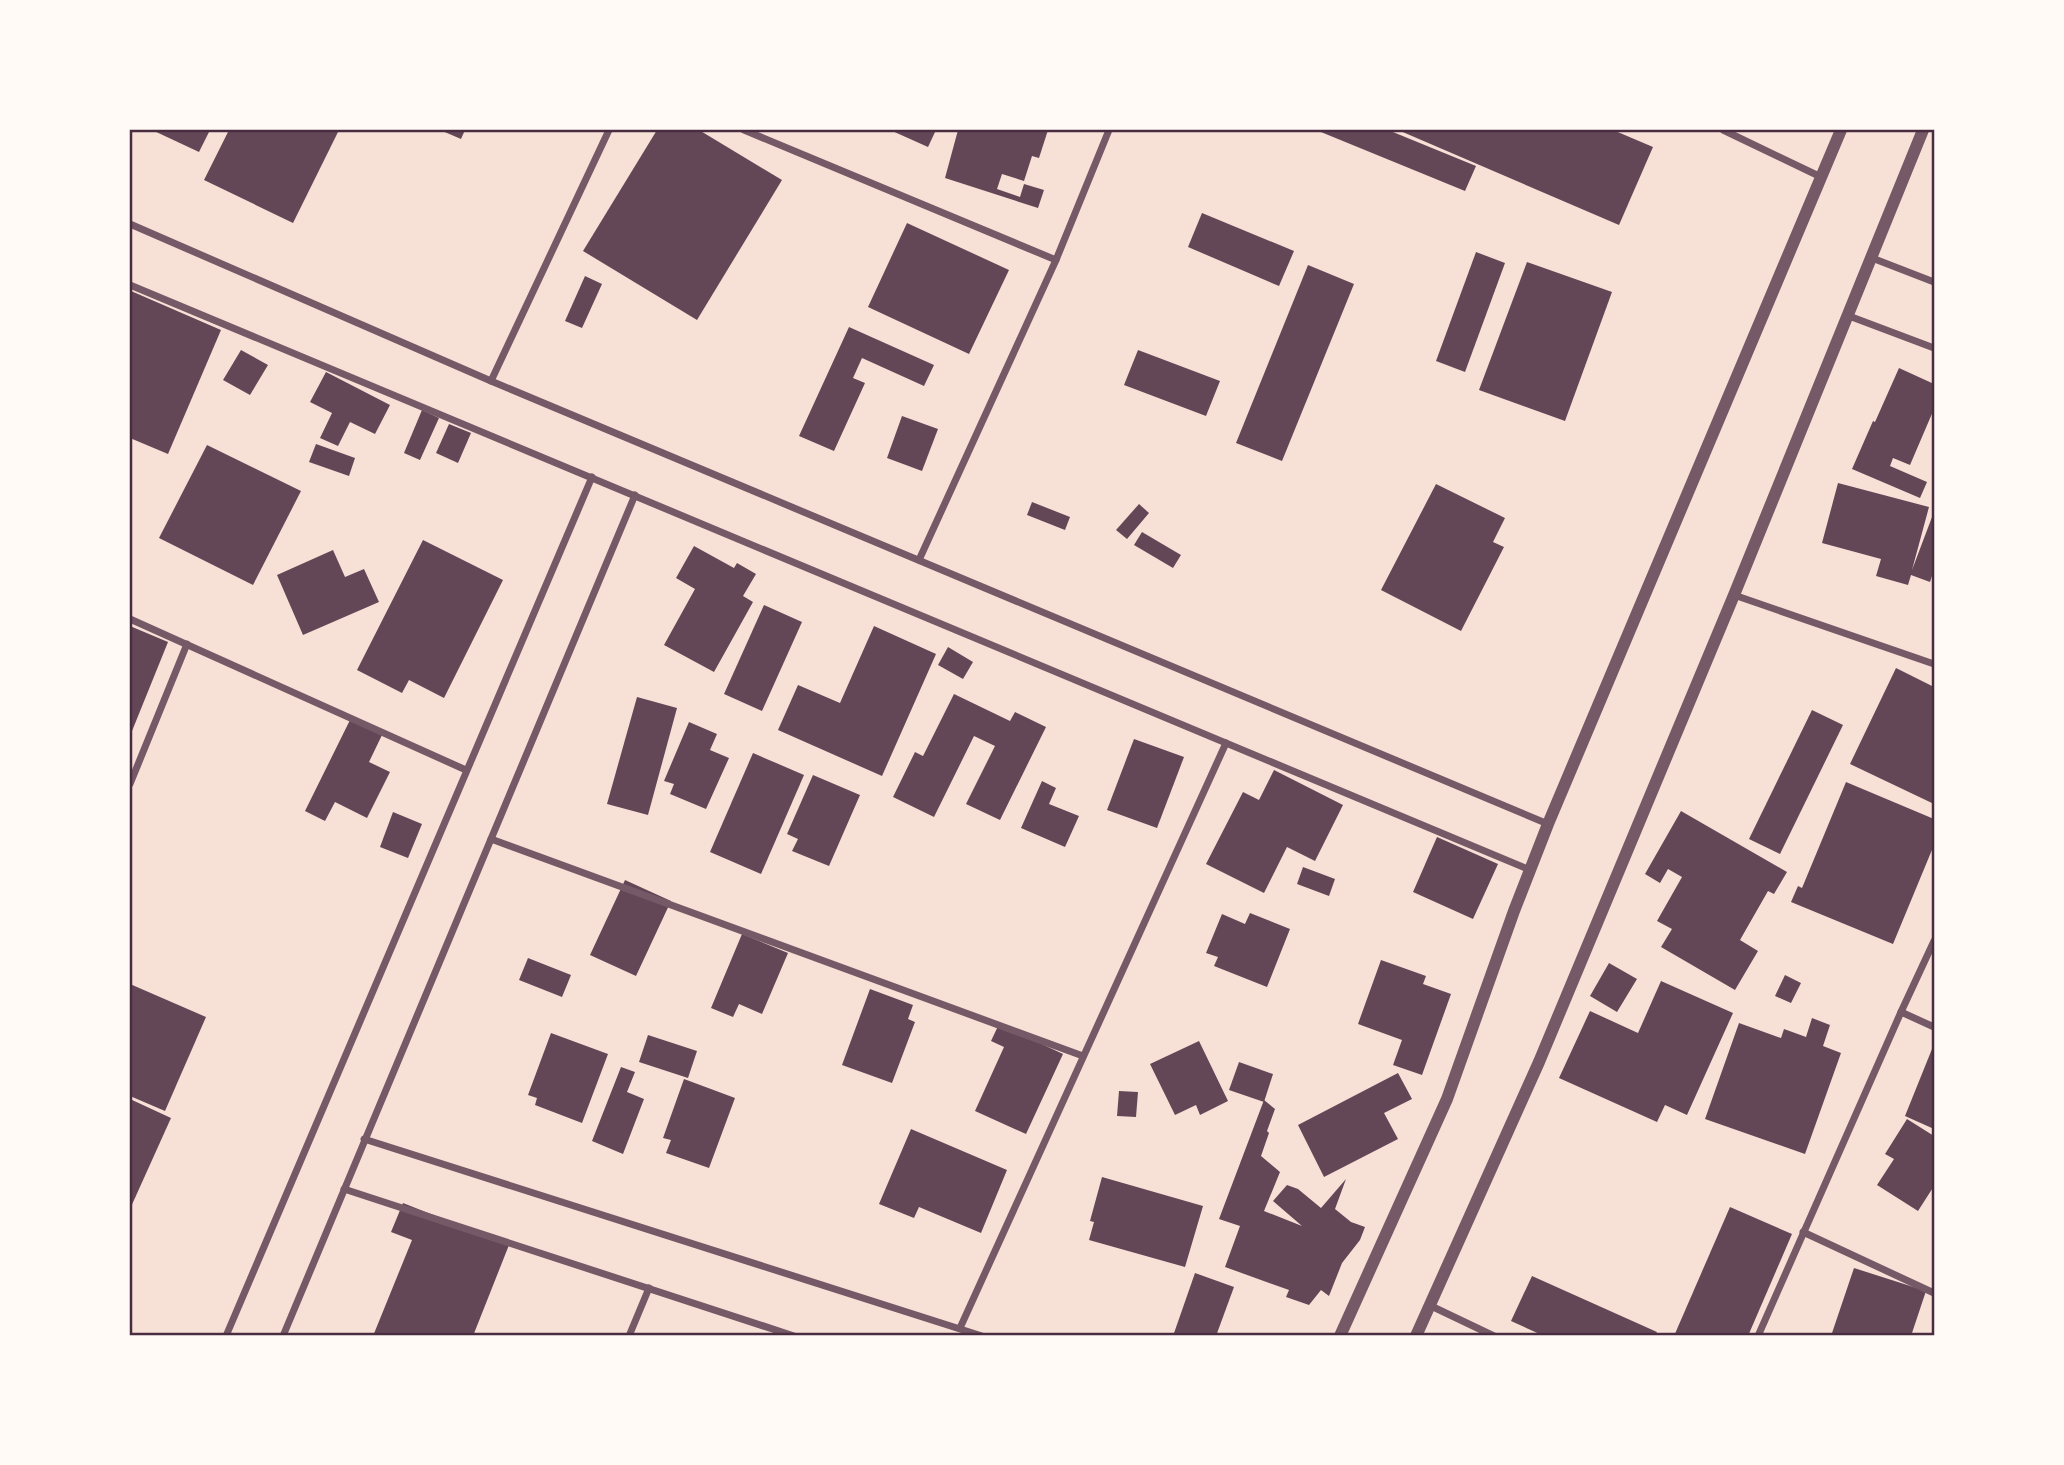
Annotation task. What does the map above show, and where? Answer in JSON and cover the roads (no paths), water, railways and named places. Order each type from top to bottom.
[{"type":"street","points":[[491,381],[610,130]]},
{"type":"street","points":[[744,130],[763,133],[1056,260]]},
{"type":"street","points":[[919,560],[1056,260],[1109,130]]},
{"type":"street","points":[[1723,130],[1821,177]]},
{"type":"street","points":[[1340,1335],[1447,1099],[1548,824],[1841,130]]},
{"type":"street","points":[[1416,1335],[1539,1062],[1849,316],[1923,130]]},
{"type":"street","points":[[130,224],[491,381],[1548,824]]},
{"type":"street","points":[[1872,258],[1934,282]]},
{"type":"street","points":[[130,285],[1530,870]]},
{"type":"street","points":[[1849,316],[1934,348]]},
{"type":"street","points":[[226,1335],[592,477]]},
{"type":"street","points":[[283,1335],[635,495]]},
{"type":"street","points":[[1734,595],[1934,663]]},
{"type":"street","points":[[130,619],[466,770]]},
{"type":"street","points":[[130,784],[187,644]]},
{"type":"street","points":[[960,1328],[1226,743]]},
{"type":"street","points":[[491,839],[1083,1056]]},
{"type":"street","points":[[1758,1335],[1934,941]]},
{"type":"street","points":[[1901,1012],[1934,1027]]},
{"type":"street","points":[[365,1139],[982,1335]]},
{"type":"street","points":[[344,1189],[794,1335]]},
{"type":"street","points":[[1803,1232],[1934,1293]]},
{"type":"street","points":[[629,1335],[649,1288]]},
{"type":"street","points":[[1429,1305],[1494,1335]]}]
